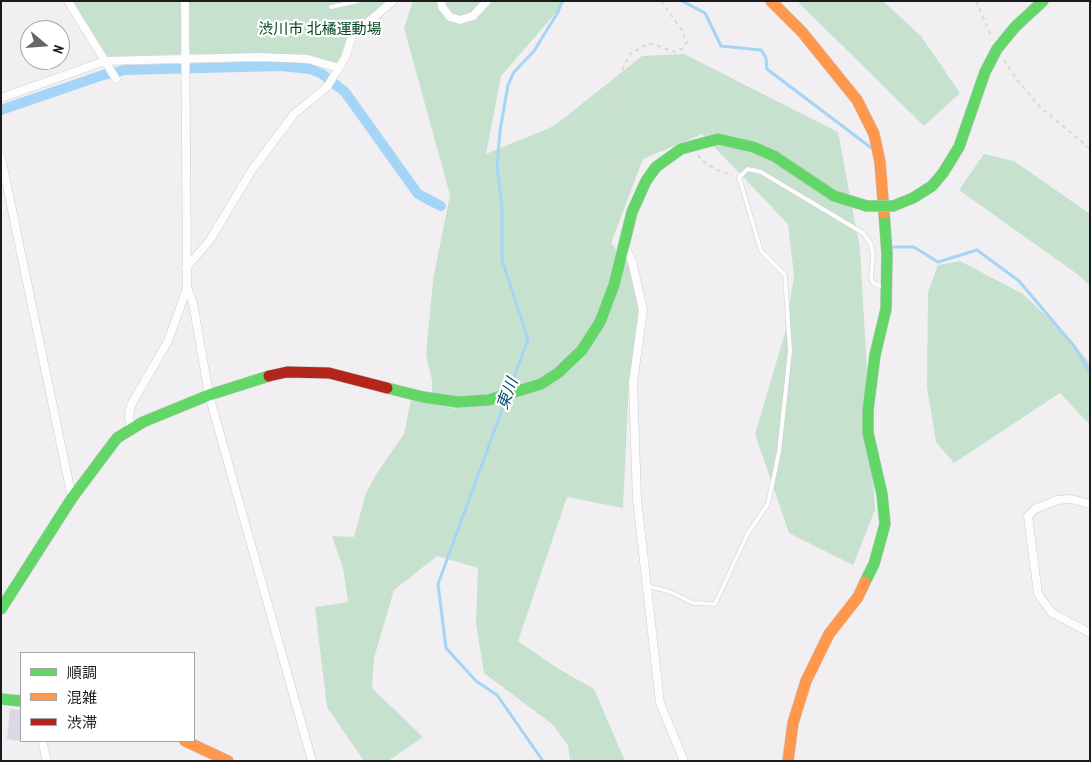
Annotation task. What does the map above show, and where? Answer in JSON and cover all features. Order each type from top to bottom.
[{"type":"street","points":[[68,1],[116,80]]},
{"type":"street","points":[[184,1],[187,288],[193,303],[209,395],[312,761]]},
{"type":"street","points":[[186,268],[210,240],[252,170],[294,114],[327,87],[338,70],[352,36],[393,1]]},
{"type":"street","points":[[441,1],[442,7],[450,17],[460,20],[472,16],[487,1]]},
{"type":"street","points":[[771,1],[802,32],[857,100],[874,134],[880,162],[887,254],[886,309],[875,356],[869,401],[868,433],[882,494],[885,524],[874,564],[858,597],[829,634],[806,681],[793,723],[788,761]]},
{"type":"street","points":[[1,609],[72,498],[104,453],[131,428],[209,395],[260,378],[288,372],[311,371],[329,373],[423,397],[457,402],[488,400],[541,384],[570,362],[582,350],[600,322],[608,304],[632,212],[646,181],[656,167],[670,155],[690,146],[718,139],[753,147],[774,156],[834,196],[868,206],[894,206],[914,198],[932,186],[943,174],[959,147],[985,72],[997,49],[1015,27],[1043,1]]},
{"type":"street","points":[[1,98],[105,61],[308,59],[338,70]]},
{"type":"street","points":[[1,157],[72,498]]},
{"type":"street","points":[[624,245],[632,261],[643,310],[633,383],[637,499],[660,703],[684,761]]},
{"type":"street","points":[[131,428],[129,417],[131,406],[168,341],[187,288]]},
{"type":"street","points":[[1090,504],[1071,499],[1057,500],[1035,509],[1028,516],[1038,594],[1052,613],[1090,632]]},
{"type":"street","points":[[1,699],[20,701]]},
{"type":"street","points":[[42,742],[47,761]]},
{"type":"street","points":[[187,742],[228,761]]},
{"type":"lane","points":[[331,7],[358,1]]},
{"type":"lane","points":[[647,586],[668,591],[693,603],[715,604],[748,533],[768,504],[779,452],[790,351],[785,275],[761,251],[739,177],[748,170],[761,172],[863,233],[870,244],[873,256],[871,278],[873,283],[886,288]]},
{"type":"path","points":[[661,1],[681,29],[687,42],[683,48],[676,52],[649,43],[630,54],[621,72],[608,110],[606,135],[609,170],[614,176],[632,168],[662,143],[672,141],[690,146],[705,163],[717,170],[739,177]]},
{"type":"path","points":[[976,1],[997,49],[1015,77],[1038,105],[1090,149]]},
{"type":"green space","name":"渋川市 北橘運動場","points":[[71,1],[389,1],[356,25],[348,37],[339,61],[334,64],[305,54],[190,54],[108,57]]},
{"type":"green space","points":[[413,1],[566,1],[501,76],[486,154],[554,126],[642,56],[684,54],[838,132],[860,249],[875,510],[853,565],[789,533],[755,434],[785,333],[794,275],[788,224],[702,134],[643,159],[611,243],[632,269],[641,310],[629,382],[623,508],[567,497],[518,641],[557,668],[594,689],[625,761],[570,761],[568,745],[552,724],[484,673],[476,623],[478,568],[437,556],[394,590],[374,658],[372,688],[423,737],[388,761],[364,761],[327,707],[315,607],[348,602],[343,568],[332,536],[354,537],[366,493],[377,473],[404,434],[411,400],[457,409],[458,403],[432,394],[432,380],[426,355],[433,280],[450,195],[404,28]]},
{"type":"green space","points":[[797,1],[883,1],[921,36],[960,93],[924,126]]},
{"type":"green space","points":[[984,154],[1014,161],[1090,214],[1090,287],[1080,276],[959,190]]},
{"type":"green space","points":[[960,261],[1023,294],[1058,327],[1090,363],[1090,425],[1060,393],[954,463],[936,442],[927,387],[928,292],[938,265]]},
{"type":"building","points":[[10,709],[20,710],[20,741],[7,739]]},
{"type":"waterway","name":"東川","points":[[509,391],[528,339],[502,260],[502,206],[497,167],[500,131],[508,85],[514,72],[534,51],[558,12],[562,1]]},
{"type":"waterway","points":[[682,1],[705,13],[721,46],[761,50],[766,58],[767,69],[874,150]]},
{"type":"waterway","points":[[1,110],[103,75],[125,70],[281,66],[310,69],[322,74],[345,92],[418,194],[441,206]]},
{"type":"waterway","points":[[890,247],[914,247],[938,262],[977,250],[1019,281],[1074,346],[1090,372]]},
{"type":"waterway","name":"東川","points":[[506,399],[438,584],[446,648],[476,681],[497,695],[543,761]]},
{"type":"traffic: fast","points":[[893,206],[913,198],[932,186],[943,173],[959,147],[985,72],[997,49],[1015,27],[1043,1]]},
{"type":"traffic: fast","points":[[387,388],[423,397],[457,402],[488,400],[541,384],[558,373],[582,350],[600,322],[614,285],[632,212],[646,181],[656,167],[681,149],[718,139],[753,147],[774,156],[834,196],[867,206]]},
{"type":"traffic: fast","points":[[867,206],[893,206]]},
{"type":"traffic: fast","points":[[865,582],[874,564],[885,524],[882,494],[868,433],[868,410],[875,355],[886,309],[887,254],[884,213]]},
{"type":"traffic: fast","points":[[1,609],[72,498],[117,438],[143,422],[209,395],[269,376]]},
{"type":"traffic: fast","points":[[1,699],[20,701]]},
{"type":"traffic: slow","points":[[771,1],[802,32],[857,100],[874,134],[880,162],[884,213]]},
{"type":"traffic: slow","points":[[788,761],[793,723],[806,681],[829,634],[858,597],[865,582]]},
{"type":"traffic: slow","points":[[187,742],[228,761]]},
{"type":"traffic: jam","points":[[269,376],[287,372],[329,373],[387,388]]}]
